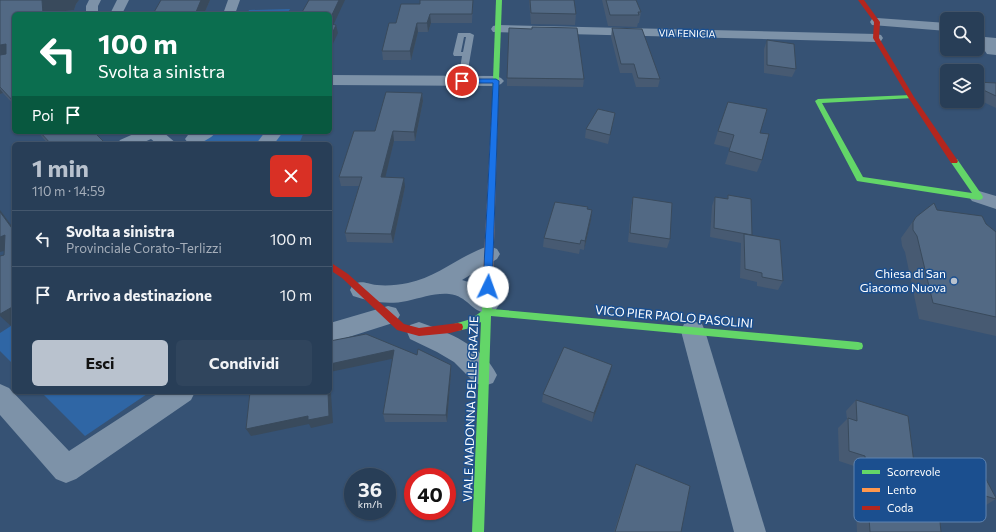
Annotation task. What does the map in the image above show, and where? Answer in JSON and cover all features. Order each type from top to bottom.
[{"type":"street","points":[[92,12],[94,0]]},
{"type":"street","points":[[116,12],[123,0]]},
{"type":"street","points":[[230,12],[234,0]]},
{"type":"street","name":"VIALE MADONNA DELLE GRAZIE","points":[[478,532],[499,0]]},
{"type":"street","points":[[861,0],[877,22],[876,38],[911,97],[987,200]]},
{"type":"street","points":[[877,22],[940,26]]},
{"type":"street","name":"VIA FENICIA","points":[[498,29],[876,38]]},
{"type":"street","points":[[984,29],[996,30]]},
{"type":"street","points":[[996,42],[985,41],[992,51],[996,51]]},
{"type":"street","points":[[332,80],[496,81]]},
{"type":"street","points":[[911,97],[818,101],[860,179],[987,200]]},
{"type":"street","points":[[130,142],[148,134]]},
{"type":"street","points":[[155,134],[165,142]]},
{"type":"street","points":[[426,287],[489,254]]},
{"type":"street","points":[[332,267],[361,290],[401,327],[419,332],[455,350],[479,369],[484,375]]},
{"type":"street","points":[[361,290],[388,295],[399,294],[442,284],[461,286],[476,294],[487,309],[474,322],[450,329],[419,332]]},
{"type":"street","name":"VICO PIER PAOLO PASOLINI","points":[[487,309],[693,331],[858,346]]},
{"type":"street","points":[[332,332],[388,315]]},
{"type":"street","points":[[693,331],[750,532]]},
{"type":"street","points":[[0,396],[66,469],[179,394]]},
{"type":"lane","points":[[462,81],[466,54]]},
{"type":"shaded area","points":[[290,9],[288,12],[248,12],[249,10]]},
{"type":"shaded area","points":[[188,134],[303,134],[300,142],[198,142]]},
{"type":"shaded area","points":[[12,325],[12,363],[0,351],[0,333]]},
{"type":"shaded area","points":[[43,394],[147,394],[85,436]]},
{"type":"building","points":[[0,0],[42,0],[43,12],[12,12],[12,100],[0,87],[0,55],[6,54],[6,44],[0,45]]},
{"type":"building","points":[[161,0],[201,0],[196,12],[154,12]]},
{"type":"building","points":[[309,0],[339,0],[332,15],[332,12],[302,12]]},
{"type":"building","points":[[420,0],[473,0],[472,14],[430,14],[427,23],[417,23],[410,51],[382,51],[389,23],[396,23],[401,4],[420,4]]},
{"type":"building","points":[[530,0],[574,0],[576,14],[531,13]]},
{"type":"building","points":[[606,0],[636,0],[641,12],[638,12],[639,15],[610,15]]},
{"type":"building","points":[[332,24],[336,25],[332,34]]},
{"type":"building","points":[[532,27],[577,28],[584,79],[507,78],[509,28],[532,29]]},
{"type":"building","points":[[612,28],[642,29],[660,79],[638,78],[634,64],[621,64]]},
{"type":"building","points":[[767,40],[794,44],[796,69],[767,65]]},
{"type":"building","points":[[984,82],[996,83],[996,96],[984,90]]},
{"type":"building","points":[[386,92],[422,93],[414,132],[393,131],[381,177],[404,178],[391,234],[345,233],[362,177],[339,177],[354,131],[375,131]]},
{"type":"building","points":[[728,102],[767,109],[760,133],[769,134],[762,160],[729,151],[734,135],[718,131]]},
{"type":"building","points":[[598,109],[615,113],[610,135],[586,129]]},
{"type":"building","points":[[42,134],[96,134],[104,142],[49,142]]},
{"type":"building","points":[[728,195],[751,199],[752,235],[714,228],[715,197],[728,199]]},
{"type":"building","points":[[633,197],[672,203],[670,239],[630,233]]},
{"type":"building","points":[[555,202],[588,207],[587,209],[592,210],[585,241],[581,240],[580,244],[544,238]]},
{"type":"building","name":"Chiesa di San Giacomo Nuova","points":[[934,203],[937,210],[982,216],[986,224],[996,232],[996,317],[933,303],[917,236],[913,230],[913,222],[916,217]]},
{"type":"building","points":[[0,212],[12,228],[12,307],[0,314],[0,256],[4,255],[5,235],[0,237]]},
{"type":"building","points":[[744,234],[780,240],[783,281],[762,277],[762,273],[745,269]]},
{"type":"building","points":[[366,334],[417,355],[418,349],[451,365],[446,415],[383,414],[394,350],[332,364],[332,341]]},
{"type":"building","points":[[564,347],[612,365],[594,413],[543,394]]},
{"type":"building","points":[[250,394],[328,394],[329,416],[308,420],[308,416],[246,429]]},
{"type":"building","points":[[856,400],[908,416],[913,458],[865,458],[865,456],[849,451],[848,418],[857,421]]},
{"type":"building","points":[[636,464],[690,486],[681,532],[615,532]]},
{"type":"building","points":[[986,479],[996,498],[986,496]]},
{"type":"building","points":[[869,522],[940,522],[941,532],[870,532]]},
{"type":"traffic: fast","points":[[495,106],[499,0]]},
{"type":"traffic: fast","points":[[911,97],[818,101],[860,179],[979,197],[954,161]]},
{"type":"traffic: fast","points":[[478,532],[488,276]]},
{"type":"traffic: fast","points":[[458,327],[474,322],[487,312],[858,346]]},
{"type":"traffic: slow","points":[[488,276],[495,106]]},
{"type":"traffic: jam","points":[[861,0],[877,22],[876,38],[911,97],[954,161]]},
{"type":"traffic: jam","points":[[332,266],[345,276],[401,327],[419,332],[458,327]]},
{"type":"place","name":"Chiesa di San Giacomo Nuova","points":[[954,281]]},
{"type":"route","points":[[462,81],[496,81],[488,287]]}]
